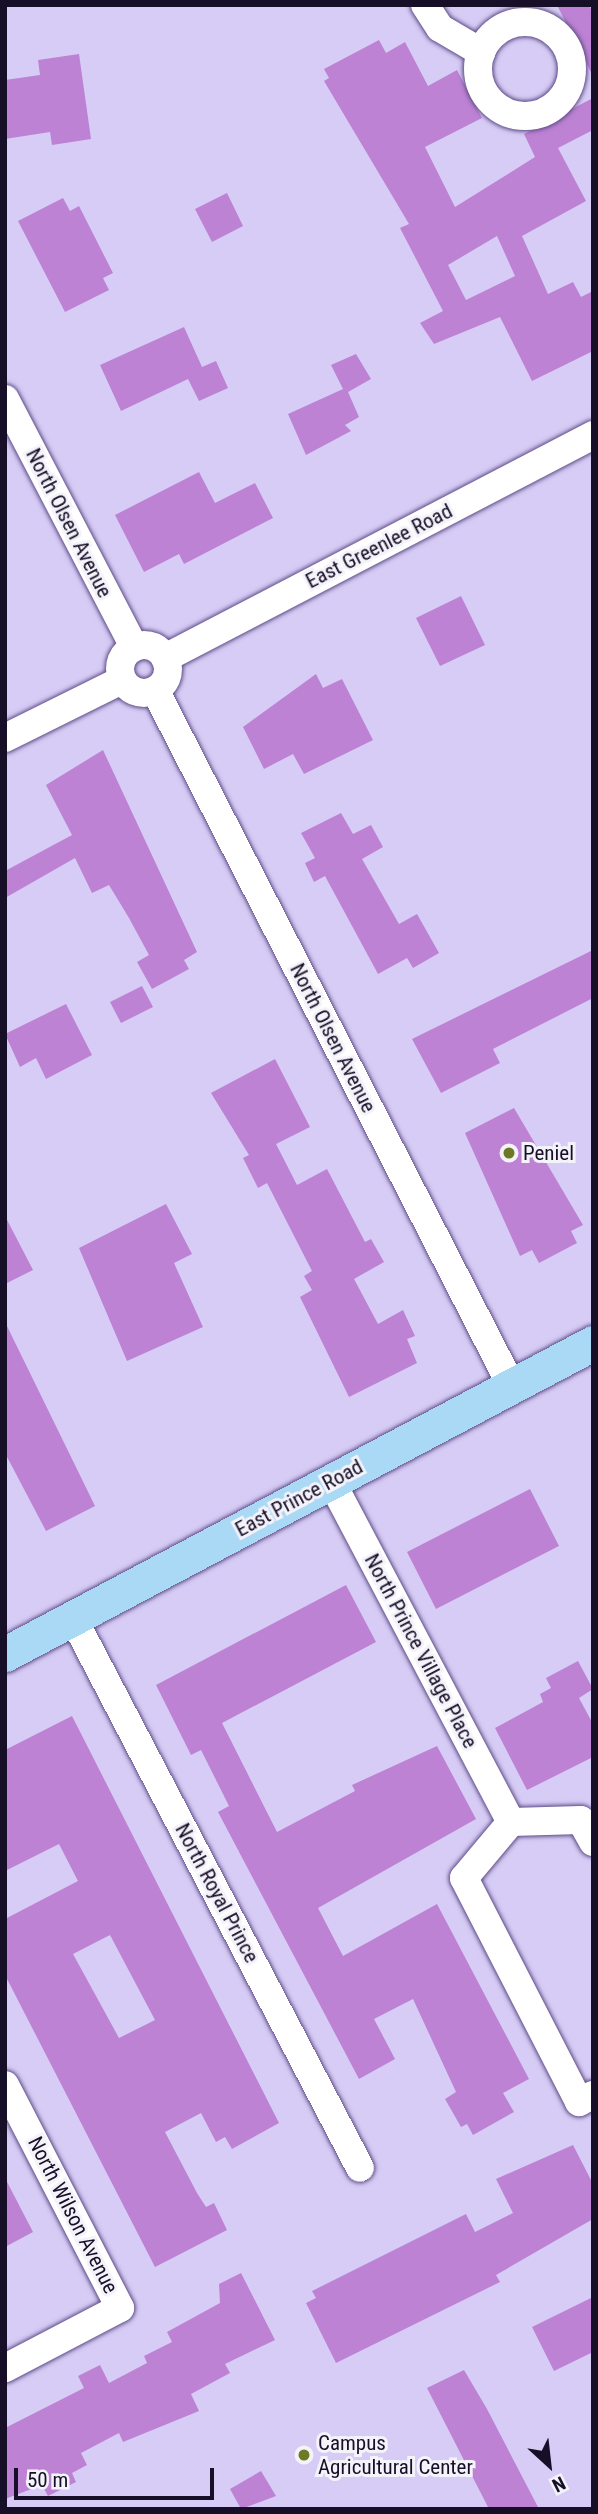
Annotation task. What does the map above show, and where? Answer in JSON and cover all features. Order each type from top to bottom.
[{"type":"main road","name":"East Prince Road","points":[[5,1654],[593,1343]]},
{"type":"street","points":[[425,5],[440,28],[481,52]]},
{"type":"street","name":"North Olsen Avenue","points":[[5,399],[134,647]]},
{"type":"street","name":"East Greenlee Road","points":[[165,658],[593,435]]},
{"type":"street","points":[[134,647],[155,648],[165,658],[167,672],[155,690],[140,693],[122,680],[120,665],[134,647]]},
{"type":"street","points":[[5,738],[122,680]]},
{"type":"street","name":"North Olsen Avenue","points":[[155,690],[511,1385]]},
{"type":"street","name":"North Prince Village Place","points":[[331,1481],[512,1822]]},
{"type":"street","name":"North Royal Prince","points":[[73,1618],[360,2168]]},
{"type":"street","points":[[593,1842],[581,1820],[512,1822],[464,1878],[579,2102],[593,2095]]},
{"type":"street","name":"North Wilson Avenue","points":[[5,2085],[15,2125],[120,2308],[5,2368]]},
{"type":"building","points":[[557,5],[589,5],[593,13],[593,76]]},
{"type":"building","points":[[379,40],[386,53],[405,42],[428,86],[457,70],[482,118],[425,147],[455,207],[535,157],[524,134],[593,98],[593,130],[558,148],[586,201],[522,236],[548,294],[573,282],[581,297],[593,291],[593,351],[532,381],[500,317],[434,344],[420,323],[443,311],[400,228],[409,224],[324,81],[329,78],[324,69]],"holes":[[[497,236],[515,276],[466,300],[448,265]]]},
{"type":"building","points":[[79,54],[91,139],[52,145],[50,132],[5,139],[5,80],[40,75],[38,60]]},
{"type":"building","points":[[227,193],[243,226],[212,242],[195,209]]},
{"type":"building","points":[[63,198],[70,211],[79,206],[113,273],[103,278],[109,290],[65,312],[18,221]]},
{"type":"building","points":[[184,327],[202,367],[216,361],[228,388],[199,401],[188,379],[121,411],[100,365]]},
{"type":"building","points":[[356,354],[371,379],[348,392],[359,417],[345,425],[351,431],[306,455],[288,414],[343,389],[331,365]]},
{"type":"building","points":[[199,472],[215,503],[255,483],[273,518],[184,564],[179,554],[144,572],[115,515]]},
{"type":"building","points":[[461,596],[485,645],[440,666],[416,618]]},
{"type":"building","points":[[316,674],[323,688],[342,679],[373,740],[304,774],[293,754],[264,769],[243,727]]},
{"type":"building","points":[[103,750],[197,952],[184,960],[189,969],[152,989],[137,962],[149,955],[129,918],[109,885],[92,893],[75,858],[5,898],[5,871],[72,835],[46,785]]},
{"type":"building","points":[[341,813],[353,834],[371,825],[383,847],[362,859],[399,924],[417,914],[439,953],[413,968],[407,958],[378,974],[325,876],[314,882],[305,863],[315,858],[301,833]]},
{"type":"building","points":[[593,950],[593,998],[493,1049],[500,1063],[441,1093],[412,1039]]},
{"type":"building","points":[[142,986],[153,1007],[121,1023],[110,1002]]},
{"type":"building","points":[[66,1004],[92,1055],[46,1079],[36,1058],[20,1067],[5,1034]]},
{"type":"building","points":[[275,1059],[310,1127],[276,1144],[297,1185],[327,1169],[365,1242],[371,1239],[384,1262],[354,1279],[378,1324],[403,1310],[415,1336],[407,1339],[417,1363],[349,1397],[300,1297],[312,1290],[304,1276],[312,1271],[267,1183],[258,1188],[243,1158],[249,1155],[211,1093]]},
{"type":"building","points":[[514,1108],[583,1225],[571,1231],[577,1243],[539,1263],[532,1250],[520,1256],[465,1133]]},
{"type":"building","points":[[166,1204],[192,1254],[174,1263],[203,1327],[127,1361],[79,1248]]},
{"type":"building","points":[[5,1216],[33,1270],[5,1284]]},
{"type":"building","points":[[5,1322],[95,1506],[46,1531],[5,1453]]},
{"type":"building","points":[[530,1489],[559,1546],[436,1609],[407,1552]]},
{"type":"building","points":[[346,1585],[376,1642],[222,1723],[277,1832],[355,1791],[352,1785],[437,1746],[476,1819],[318,1908],[343,1956],[437,1904],[529,2079],[503,2093],[514,2112],[473,2135],[467,2124],[461,2127],[445,2099],[456,2092],[413,1999],[374,2019],[395,2059],[359,2079],[218,1812],[229,1806],[201,1750],[191,1755],[156,1685]]},
{"type":"building","points":[[578,1661],[593,1689],[579,1698],[593,1724],[593,1757],[527,1790],[495,1728],[543,1702],[540,1694],[551,1688],[546,1678]]},
{"type":"building","points":[[72,1716],[279,2123],[232,2149],[225,2137],[216,2142],[201,2113],[165,2132],[197,2193],[206,2207],[214,2203],[227,2230],[155,2267],[5,1975],[5,1919],[78,1881],[59,1844],[5,1871],[5,1750]],"holes":[[[110,1935],[155,2020],[119,2038],[73,1954]]]},
{"type":"building","points":[[573,2145],[593,2184],[593,2219],[496,2275],[500,2282],[336,2363],[306,2303],[316,2298],[312,2291],[466,2214],[475,2232],[513,2213],[496,2179]]},
{"type":"building","points":[[5,2178],[33,2232],[5,2247]]},
{"type":"building","points":[[241,2273],[275,2340],[225,2364],[230,2373],[191,2394],[199,2411],[123,2442],[119,2433],[81,2453],[87,2465],[72,2473],[76,2482],[48,2496],[42,2485],[5,2499],[5,2428],[84,2388],[78,2376],[100,2365],[109,2383],[147,2363],[144,2356],[172,2342],[167,2332],[220,2303],[219,2284]]},
{"type":"building","points":[[593,2297],[593,2352],[554,2371],[532,2327]]},
{"type":"building","points":[[464,2370],[539,2509],[489,2509],[427,2388]]},
{"type":"building","points":[[261,2471],[276,2496],[241,2509],[230,2489]]},
{"type":"place","name":"Peniel","points":[[509,1153]]},
{"type":"place","name":"Campus Agricultural Center","points":[[304,2455]]}]
